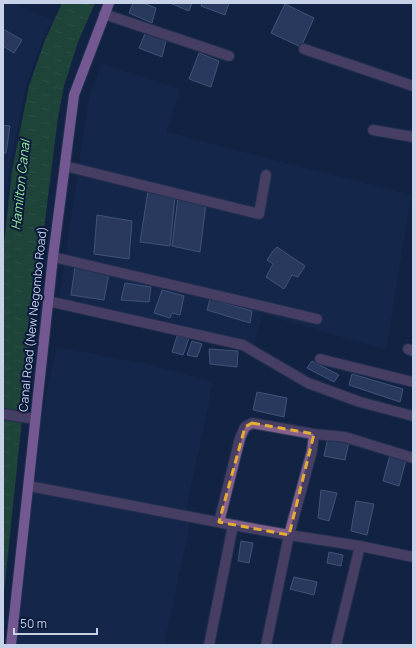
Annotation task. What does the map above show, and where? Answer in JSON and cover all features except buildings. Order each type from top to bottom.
[{"type":"main road","name":"Canal Road (New Negombo Road)","points":[[11,645],[29,486],[32,418],[74,95],[109,3]]},
{"type":"street","points":[[104,14],[230,56]]},
{"type":"street","points":[[304,50],[413,86]]},
{"type":"street","points":[[373,130],[413,137]]},
{"type":"street","points":[[65,166],[259,214],[266,175]]},
{"type":"street","points":[[53,257],[317,319]]},
{"type":"street","points":[[48,302],[243,345],[308,383],[360,402],[413,416]]},
{"type":"street","points":[[320,359],[413,382]]},
{"type":"street","points":[[3,414],[32,418]]},
{"type":"street","points":[[219,522],[240,438],[245,427],[252,423],[314,434],[345,437],[413,458]]},
{"type":"street","points":[[266,645],[289,535],[312,451],[314,434]]},
{"type":"street","points":[[29,486],[233,525],[360,546],[413,557]]},
{"type":"street","points":[[209,645],[233,525]]},
{"type":"street","points":[[336,645],[360,546]]},
{"type":"highlighted area","points":[[252,423],[314,434],[289,535],[219,522],[245,427]]},
{"type":"shaded area","points":[[3,3],[13,3],[52,20],[43,39],[26,85],[9,171],[3,229]]},
{"type":"shaded area","points":[[102,64],[180,89],[166,132],[411,195],[386,350],[263,314],[254,345],[59,299],[89,98]]},
{"type":"shaded area","points":[[57,347],[151,365],[213,382],[187,505],[189,529],[164,645],[17,645],[41,420]]},
{"type":"water","name":"Hamilton Canal","points":[[62,3],[95,3],[78,42],[64,86],[58,117],[31,332],[3,602],[3,253],[12,171],[29,86],[45,40]]}]
